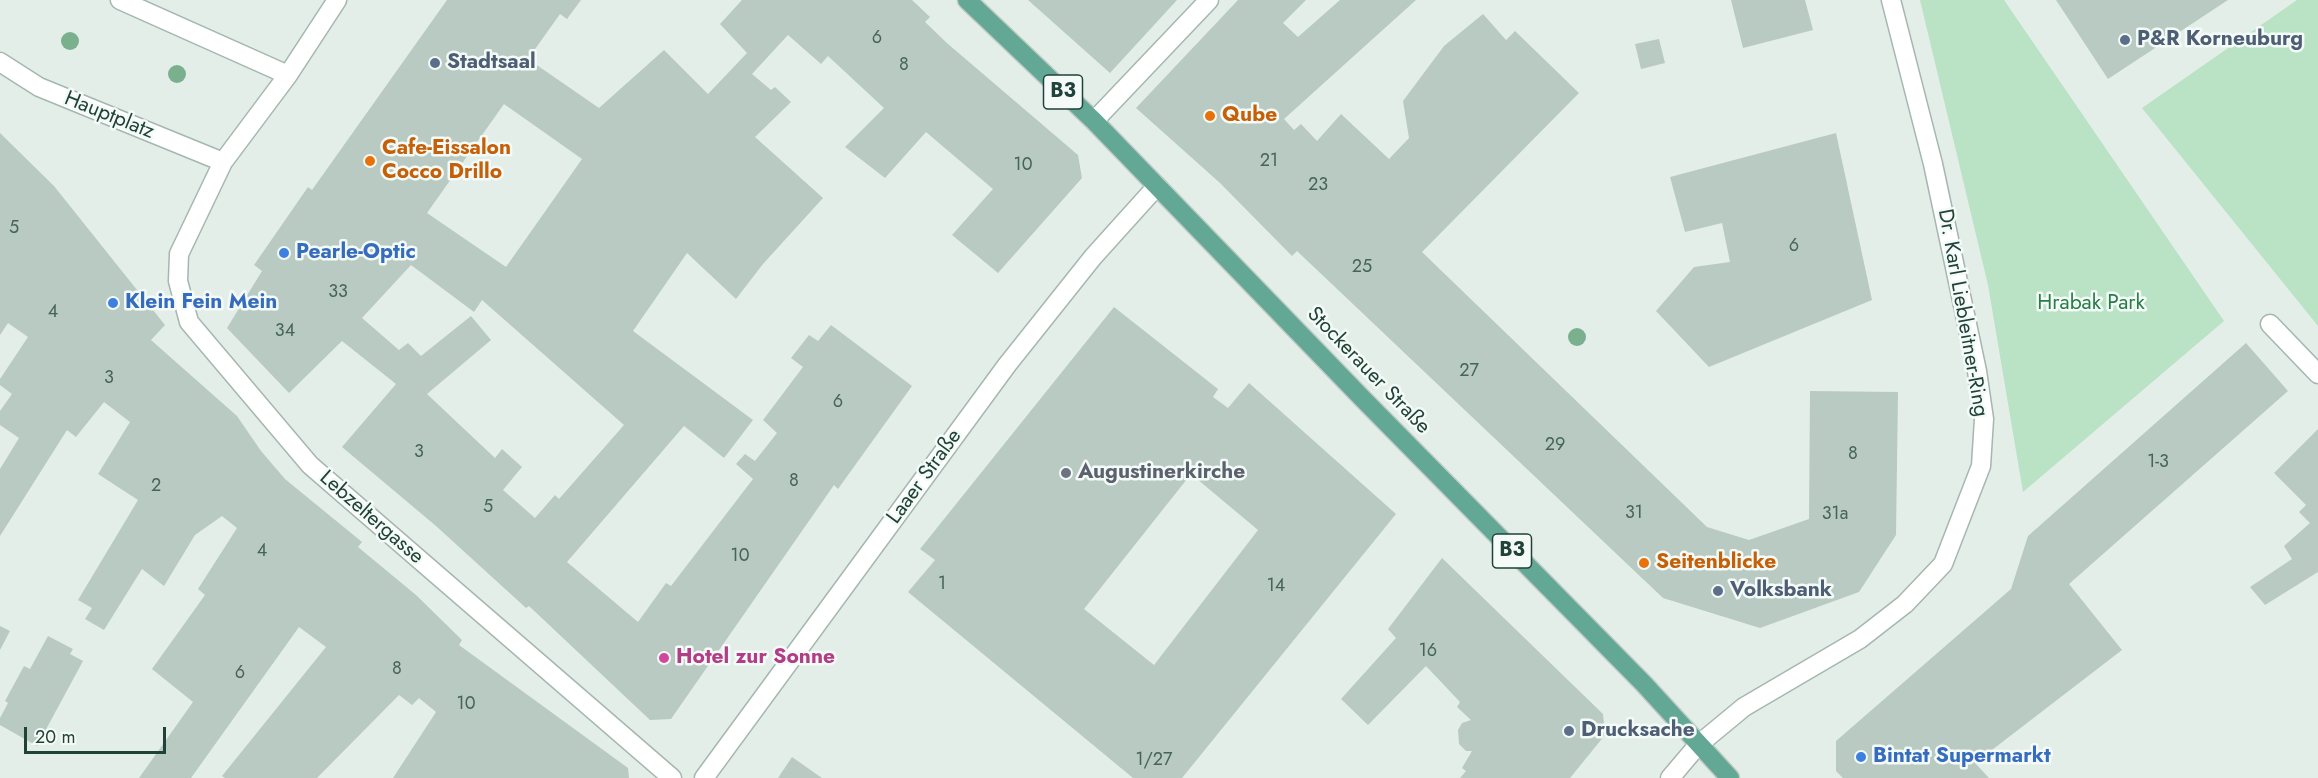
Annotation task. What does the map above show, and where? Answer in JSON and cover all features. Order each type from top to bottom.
[{"type":"main road","name":"Stockerauer Straße","points":[[967,0],[1094,121],[1644,684],[1730,778]]},
{"type":"street","points":[[120,0],[288,75]]},
{"type":"street","points":[[223,162],[288,75],[337,0]]},
{"type":"street","points":[[1094,121],[1209,0]]},
{"type":"street","name":"Dr. Karl Liebleitner-Ring","points":[[1670,778],[1698,745],[1744,707],[1860,639],[1905,604],[1943,564],[1981,466],[1984,419],[1977,371],[1933,164],[1891,0]]},
{"type":"street","name":"Hauptplatz","points":[[0,62],[39,87],[223,162]]},
{"type":"street","name":"Lebzeltergasse","points":[[223,162],[179,254],[178,281],[189,322],[310,465],[672,778]]},
{"type":"street","name":"Laaer Straße","points":[[704,778],[1007,365],[1093,257],[1157,186]]},
{"type":"street","points":[[2270,324],[2318,374]]},
{"type":"green space","name":"Hrabak Park","points":[[1920,0],[2004,0],[2224,321],[2023,492],[1988,285]]},
{"type":"green space","points":[[2297,0],[2318,0],[2318,326],[2142,108]]},
{"type":"building","points":[[447,0],[581,0],[567,19],[560,14],[528,59],[599,108],[664,50],[708,94],[747,53],[720,24],[742,0],[912,0],[930,17],[925,22],[948,44],[1078,155],[1082,178],[998,273],[952,235],[993,189],[926,132],[885,178],[845,147],[884,108],[828,56],[821,64],[788,35],[752,74],[771,90],[775,87],[791,102],[755,137],[823,198],[763,264],[736,299],[687,253],[633,331],[753,420],[724,458],[684,426],[567,562],[638,622],[666,583],[671,586],[753,479],[736,464],[745,454],[755,461],[777,433],[763,420],[803,367],[791,358],[809,335],[818,341],[831,325],[912,386],[838,489],[834,485],[671,719],[650,720],[529,606],[526,608],[436,526],[342,447],[396,384],[342,341],[289,393],[227,328],[262,271],[254,265],[308,187],[312,190]],"holes":[[[504,104],[582,159],[506,267],[427,213]],[[411,265],[474,312],[482,300],[624,425],[559,499],[555,495],[535,518],[503,490],[522,467],[502,449],[495,458],[427,394],[491,340],[471,316],[421,356],[408,343],[399,350],[362,318]]]},
{"type":"building","points":[[1028,0],[1177,0],[1110,73]]},
{"type":"building","points":[[1238,0],[1306,0],[1283,23],[1298,37],[1340,0],[1416,0],[1284,119],[1294,130],[1301,124],[1317,141],[1341,114],[1389,159],[1409,138],[1403,101],[1444,46],[1483,14],[1506,40],[1515,31],[1579,93],[1422,252],[1707,527],[1749,540],[1809,519],[1810,391],[1898,392],[1896,535],[1859,592],[1760,628],[1663,598],[1297,251],[1292,256],[1220,183],[1136,108]]},
{"type":"building","points":[[1731,0],[1805,0],[1813,30],[1743,48]]},
{"type":"building","name":"P&R Korneuburg","points":[[2056,0],[2228,0],[2108,79]]},
{"type":"building","points":[[1659,39],[1665,63],[1641,69],[1635,44]]},
{"type":"building","points":[[0,133],[54,186],[165,325],[151,340],[237,416],[261,451],[285,479],[362,542],[358,547],[416,595],[462,640],[459,645],[628,768],[629,778],[393,778],[436,712],[419,698],[412,705],[399,695],[317,778],[225,778],[222,776],[326,647],[299,627],[191,778],[139,778],[193,702],[152,669],[205,595],[198,589],[237,528],[222,516],[195,535],[164,586],[142,569],[104,630],[85,619],[92,608],[78,600],[138,500],[98,474],[130,422],[104,402],[76,437],[67,430],[0,536],[0,469],[19,438],[0,425],[0,411],[12,394],[0,385],[0,379],[28,337],[8,323],[0,335]]},
{"type":"building","points":[[1836,133],[1872,300],[1709,367],[1656,311],[1694,267],[1730,262],[1722,223],[1685,232],[1670,177]]},
{"type":"building","points":[[1114,307],[1218,389],[1213,397],[1228,408],[1249,383],[1396,514],[1182,778],[1133,778],[908,592],[935,560],[920,549]],"holes":[[[1191,474],[1258,530],[1154,665],[1084,609]]]},
{"type":"building","points":[[2246,343],[2288,391],[2069,584],[2122,650],[1975,763],[1989,778],[1843,778],[1836,771],[1836,741],[2011,589],[2028,536]]},
{"type":"building","points":[[2318,429],[2318,572],[2265,605],[2250,587],[2292,559],[2284,546],[2310,523],[2299,512],[2306,505],[2274,473]]},
{"type":"building","points":[[1442,558],[1603,714],[1605,735],[1570,778],[1460,778],[1466,771],[1462,768],[1472,751],[1466,751],[1459,744],[1458,730],[1462,723],[1471,720],[1457,707],[1460,702],[1426,666],[1368,725],[1341,699],[1396,638],[1388,629]]},
{"type":"building","points":[[0,626],[10,631],[0,650]]},
{"type":"building","points":[[48,636],[73,649],[70,654],[83,661],[37,746],[0,725],[0,718],[8,703],[5,701],[24,666],[30,669]]},
{"type":"building","points":[[792,757],[822,778],[778,778]]},
{"type":"place","name":"P&R Korneuburg","points":[[2125,40]]},
{"type":"place","name":"Stadtsaal","points":[[435,63]]},
{"type":"place","name":"Qube","points":[[1210,116]]},
{"type":"place","name":"Cafe-Eissalon Cocco Drillo","points":[[370,161]]},
{"type":"place","name":"Pearle-Optic","points":[[284,253]]},
{"type":"place","name":"Klein Fein Mein","points":[[113,303]]},
{"type":"place","name":"Augustinerkirche","points":[[1066,473]]},
{"type":"place","name":"Seitenblicke","points":[[1644,563]]},
{"type":"place","name":"Volksbank","points":[[1718,591]]},
{"type":"place","name":"Hotel zur Sonne","points":[[664,658]]},
{"type":"place","name":"Drucksache","points":[[1569,731]]},
{"type":"place","name":"Bintat Supermarkt","points":[[1861,757]]}]
